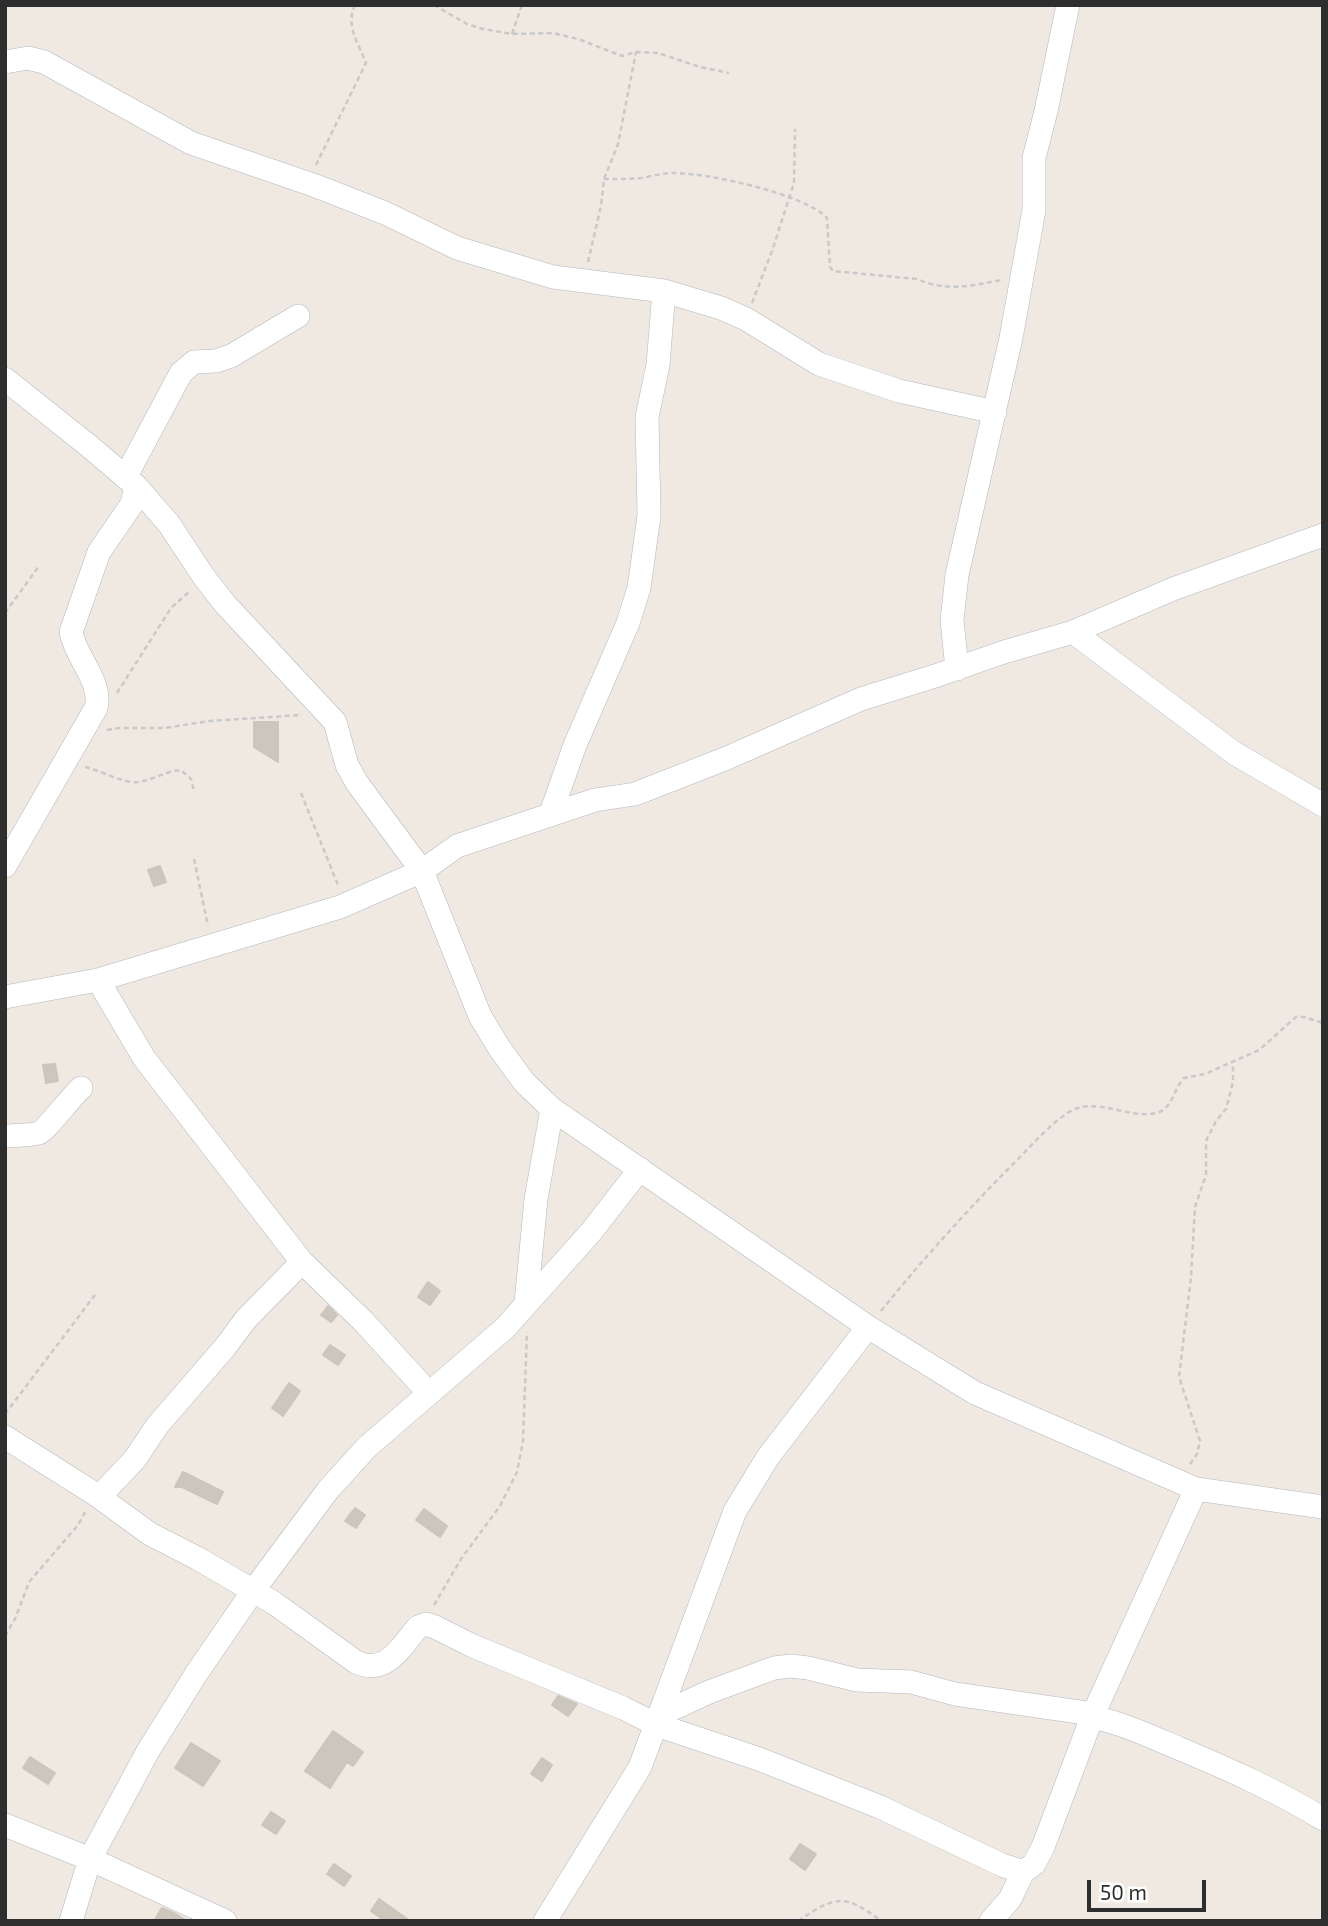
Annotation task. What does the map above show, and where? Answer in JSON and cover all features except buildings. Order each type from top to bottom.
[{"type":"street","points":[[957,669],[952,620],[957,575],[995,412],[1034,210],[1034,158],[1068,5]]},
{"type":"street","points":[[5,61],[28,58],[44,62],[191,143],[385,213],[457,248],[553,278],[664,291],[721,308],[746,319],[819,364],[900,391],[995,412]]},
{"type":"street","points":[[551,813],[575,745],[628,623],[639,588],[649,516],[647,417],[658,365],[664,291]]},
{"type":"street","points":[[5,866],[95,709],[97,699],[94,688],[71,632],[99,552],[132,504],[131,481],[181,373],[194,362],[216,361],[231,356],[298,316]]},
{"type":"street","points":[[5,379],[131,481],[169,524],[202,575],[257,641],[335,722],[347,765],[357,783],[422,871],[480,1016],[524,1082],[552,1109],[868,1327],[975,1393],[1187,1485],[1323,1507]]},
{"type":"street","points":[[5,997],[98,980],[345,905],[422,871],[457,846],[595,800],[635,794],[727,758],[861,699],[1073,632],[1173,589],[1323,535]]},
{"type":"street","points":[[1073,632],[1234,753],[1323,805]]},
{"type":"street","points":[[98,980],[144,1058],[302,1262],[363,1321],[428,1392]]},
{"type":"street","points":[[5,1136],[29,1135],[45,1129],[81,1088]]},
{"type":"street","points":[[526,1303],[536,1199],[552,1109]]},
{"type":"street","points":[[72,1921],[90,1859],[148,1751],[196,1674],[253,1591],[328,1490],[367,1447],[505,1328],[591,1232],[640,1169]]},
{"type":"street","points":[[97,1495],[135,1459],[157,1426],[246,1320],[302,1262]]},
{"type":"street","points":[[545,1921],[640,1767],[735,1511],[768,1457],[868,1327]]},
{"type":"street","points":[[5,1437],[97,1495],[150,1534],[253,1591],[367,1667],[374,1668],[385,1663],[418,1627],[426,1624],[472,1646],[623,1708],[832,1787],[1002,1865],[1023,1872]]},
{"type":"street","points":[[991,1921],[1010,1899],[1023,1872],[1034,1864],[1043,1847],[1187,1485]]},
{"type":"street","points":[[658,1720],[709,1692],[774,1668],[808,1668],[857,1681],[911,1682],[955,1694],[1093,1716],[1128,1727],[1286,1796],[1323,1819]]},
{"type":"street","points":[[5,1825],[90,1859],[225,1921]]},
{"type":"path","points":[[308,184],[366,63],[353,34],[351,18],[355,5]]},
{"type":"path","points":[[434,5],[467,24],[512,34],[554,33],[622,56],[636,52],[658,53],[729,73]]},
{"type":"path","points":[[512,34],[522,5]]},
{"type":"path","points":[[588,282],[588,255],[601,206],[604,179],[618,145],[636,52]]},
{"type":"path","points":[[746,319],[794,183],[795,129]]},
{"type":"path","points":[[604,179],[639,178],[670,172],[694,173],[726,179],[790,198],[819,211],[827,218],[830,267],[833,271],[917,279],[928,285],[964,287],[1021,277]]},
{"type":"path","points":[[5,612],[39,566]]},
{"type":"path","points":[[95,709],[107,704],[114,697],[171,608],[202,575]]},
{"type":"path","points":[[81,735],[118,728],[164,727],[209,721],[326,713]]},
{"type":"path","points":[[64,763],[138,782],[181,770],[191,779],[194,791]]},
{"type":"path","points":[[301,793],[332,865],[345,905]]},
{"type":"path","points":[[194,859],[212,947]]},
{"type":"path","points":[[868,1327],[955,1224],[1035,1142],[1070,1111],[1085,1105],[1125,1112],[1153,1113],[1163,1110],[1184,1078],[1205,1074],[1259,1050],[1296,1017],[1323,1023]]},
{"type":"path","points":[[1187,1485],[1200,1441],[1179,1377],[1191,1277],[1195,1207],[1206,1175],[1206,1141],[1216,1121],[1226,1109],[1233,1082],[1233,1063]]},
{"type":"path","points":[[5,1414],[94,1294]]},
{"type":"path","points":[[426,1624],[443,1588],[500,1506],[517,1472],[523,1441],[528,1346],[526,1303]]},
{"type":"path","points":[[5,1636],[15,1619],[29,1581],[78,1525],[97,1495]]},
{"type":"path","points":[[798,1921],[835,1900],[853,1903],[881,1921]]}]
